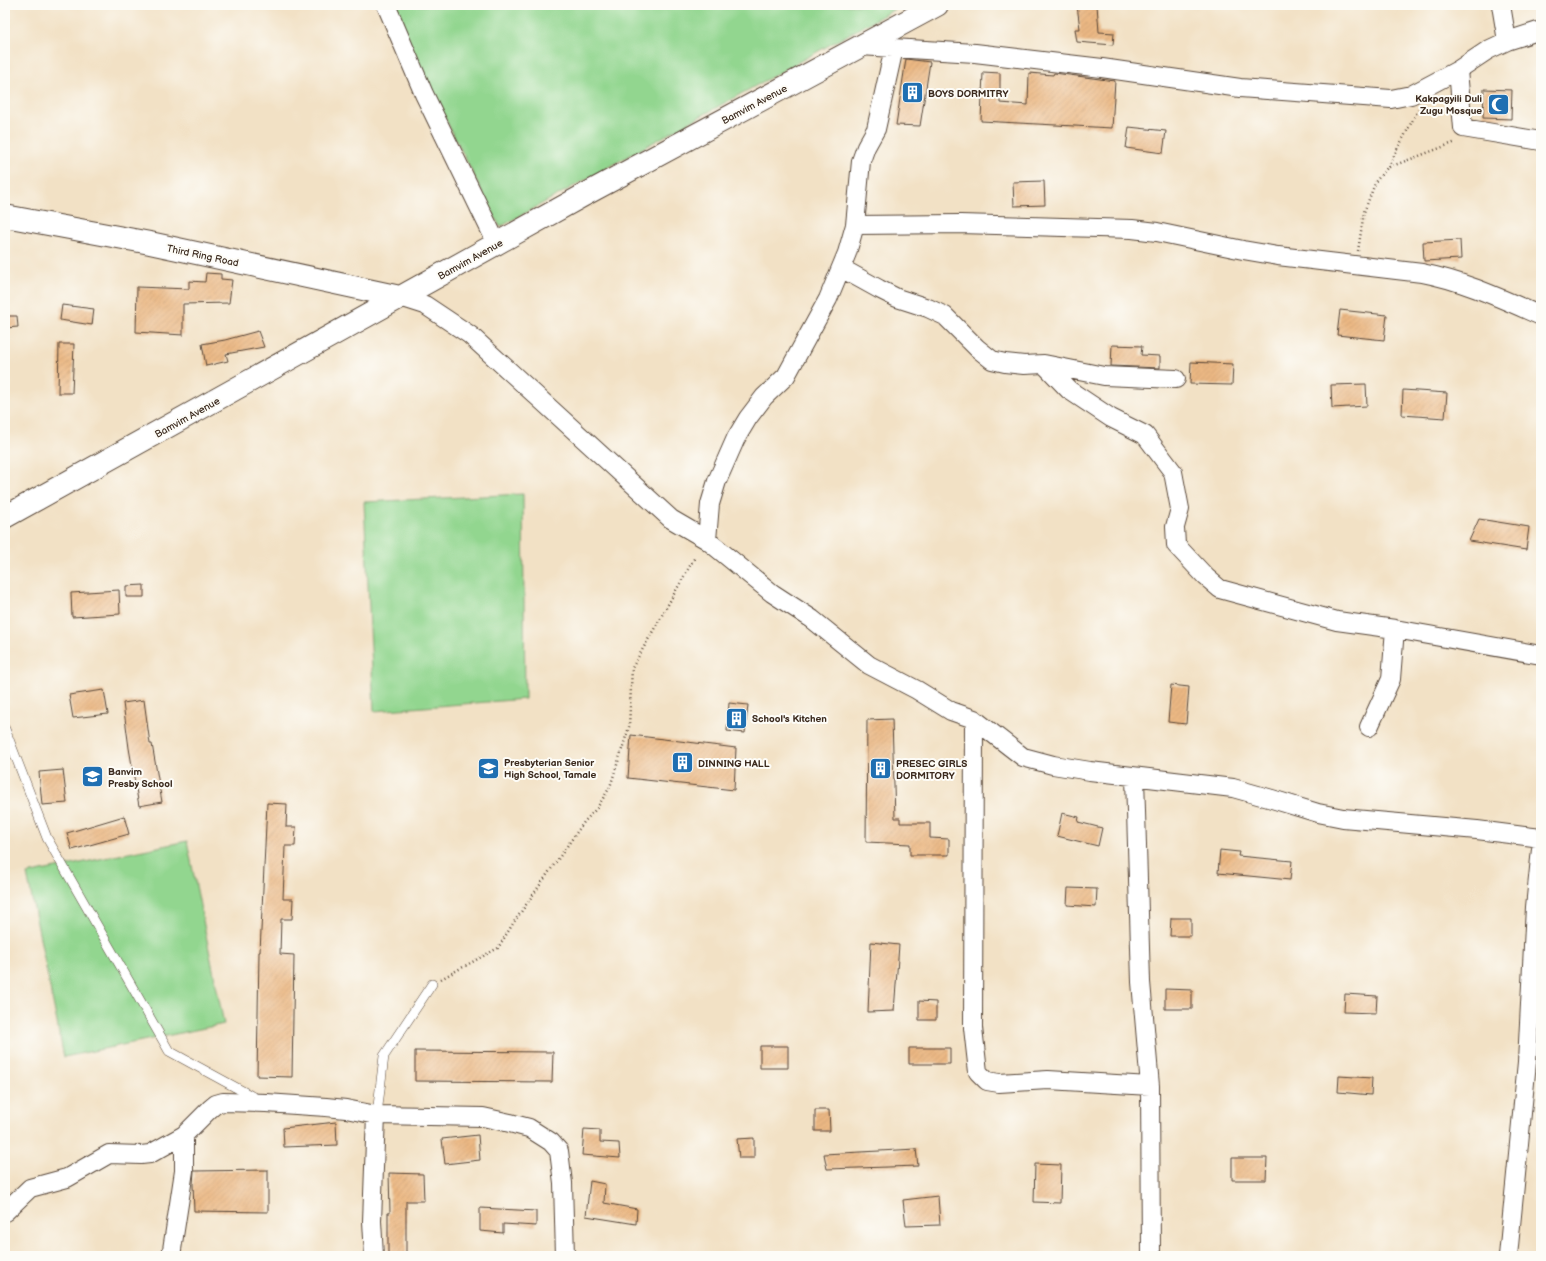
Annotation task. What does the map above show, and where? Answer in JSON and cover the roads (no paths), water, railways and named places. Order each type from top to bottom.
[{"type":"street","points":[[386,5],[424,94],[497,244]]},
{"type":"street","name":"Bamvim Avenue","points":[[5,517],[400,297],[937,5]]},
{"type":"street","points":[[1501,5],[1507,41]]},
{"type":"street","points":[[860,46],[975,53],[1102,68],[1240,88],[1391,99],[1410,95],[1458,70],[1488,50],[1507,41],[1541,30]]},
{"type":"street","points":[[707,540],[710,504],[717,481],[736,438],[748,418],[764,397],[786,376],[828,299],[841,268],[855,225],[862,161],[866,147],[876,129],[894,48]]},
{"type":"street","points":[[1458,70],[1463,128],[1541,141]]},
{"type":"street","name":"Third Ring Road","points":[[5,216],[150,243],[400,297]]},
{"type":"street","points":[[855,225],[968,224],[1132,229],[1157,232],[1278,256],[1422,273],[1443,277],[1470,286],[1541,316]]},
{"type":"street","points":[[841,268],[897,298],[928,308],[945,316],[992,360],[1024,365],[1044,364],[1104,376],[1176,379]]},
{"type":"street","points":[[400,297],[426,305],[470,335],[671,519],[707,540],[772,593],[812,619],[869,665],[917,690],[951,711],[974,719],[1023,757],[1054,765],[1135,777],[1233,788],[1318,813],[1343,818],[1477,830],[1541,838]]},
{"type":"street","points":[[1044,364],[1068,390],[1111,418],[1145,435],[1173,472],[1180,509],[1175,527],[1176,545],[1206,577],[1220,589],[1337,621],[1395,629],[1541,655]]},
{"type":"street","points":[[1369,727],[1391,679],[1395,629]]},
{"type":"street","points":[[974,719],[973,1028],[978,1072],[987,1081],[999,1083],[1048,1080],[1150,1086]]},
{"type":"street","points":[[1135,777],[1141,982],[1150,1086],[1151,1256]]},
{"type":"street","points":[[1508,1256],[1527,1062],[1535,907],[1541,850]]},
{"type":"street","points":[[5,1212],[30,1188],[67,1178],[109,1154],[150,1154],[184,1135],[216,1104],[233,1102],[266,1103],[346,1109],[376,1115],[483,1117],[529,1128],[551,1142],[559,1151],[563,1183],[565,1256]]},
{"type":"street","points":[[374,1256],[372,1221],[376,1115]]},
{"type":"street","points":[[171,1256],[184,1171],[184,1135]]},
{"type":"lane","points":[[5,729],[47,838],[169,1051],[266,1103]]},
{"type":"lane","points":[[376,1115],[384,1056],[432,984]]},
{"type":"place","name":"BOYS DORMITRY","points":[[913,93]]},
{"type":"place","name":"Kakpagyili Duli Zugu Mosque","points":[[1498,104]]},
{"type":"place","name":"School's Kitchen","points":[[737,718]]},
{"type":"place","name":"DINNING HALL","points":[[682,763]]},
{"type":"place","name":"Presbyterian Senior High School, Tamale","points":[[488,768]]},
{"type":"place","name":"PRESEC GIRLS DORMITORY","points":[[880,769]]},
{"type":"place","name":"Banvim Presby School","points":[[93,777]]}]
